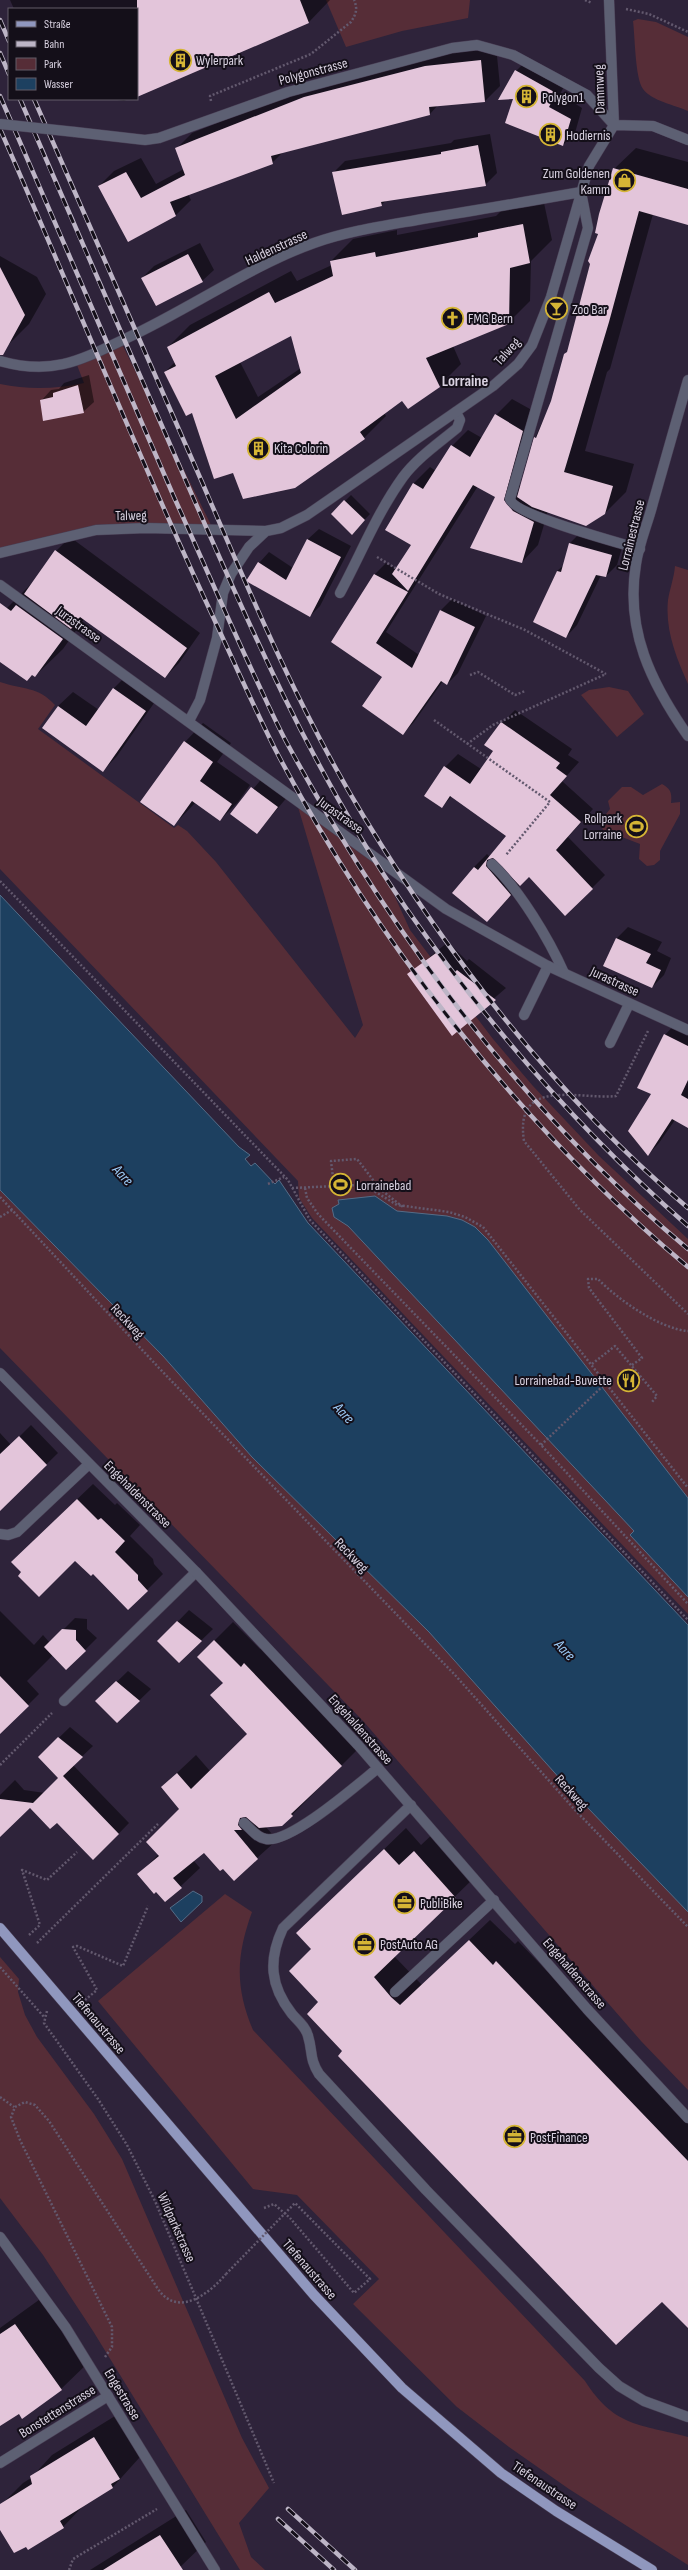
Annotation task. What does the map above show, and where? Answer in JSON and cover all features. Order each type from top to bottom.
[{"type":"main road","name":"Tiefenaustrasse","points":[[0,1928],[356,2342],[441,2423],[529,2492],[652,2570]]},
{"type":"street","name":"Dammweg","points":[[609,4],[614,125],[653,126],[688,140]]},
{"type":"street","name":"Polygonstrasse","points":[[0,124],[145,140],[159,138],[288,92],[452,48],[477,45],[513,55],[570,85],[587,95],[614,125]]},
{"type":"street","name":"Talweg","points":[[0,553],[96,530],[146,528],[266,531],[281,528],[307,515],[456,412],[493,386],[518,364],[532,345],[551,297],[581,192],[590,166],[614,125]]},
{"type":"street","name":"Haldenstrasse","points":[[0,361],[22,367],[62,366],[85,358],[148,328],[271,262],[313,244],[351,232],[581,192]]},
{"type":"street","points":[[581,192],[588,228],[510,499],[515,507],[560,525],[640,549]]},
{"type":"street","name":"Lorrainestrasse","points":[[688,380],[635,565],[633,594],[634,618],[641,644],[656,686],[688,736]]},
{"type":"street","points":[[340,593],[364,550],[373,525],[403,476],[456,428],[460,420],[456,412]]},
{"type":"street","points":[[189,721],[200,700],[217,638],[223,593],[238,560],[266,531]]},
{"type":"street","name":"Jurastrasse","points":[[0,585],[446,909],[548,966],[688,1030]]},
{"type":"street","points":[[494,865],[506,876],[542,933],[564,973]]},
{"type":"street","points":[[524,1015],[548,966]]},
{"type":"street","points":[[610,1043],[629,1004]]},
{"type":"street","name":"Engehaldenstrasse","points":[[0,1372],[196,1572],[378,1768],[587,2009],[688,2118]]},
{"type":"street","points":[[0,1534],[8,1535],[17,1532],[89,1464]]},
{"type":"street","points":[[64,1701],[196,1572]]},
{"type":"street","points":[[244,1823],[261,1838],[267,1840],[280,1838],[307,1822],[378,1768]]},
{"type":"street","points":[[411,1805],[283,1928],[275,1944],[272,1963],[282,2000],[308,2036],[311,2062],[319,2074],[426,2190],[588,2357],[619,2386],[644,2401],[688,2417]]},
{"type":"street","points":[[395,1992],[494,1900]]},
{"type":"street","name":"Engestrasse","points":[[0,2237],[40,2290],[108,2396],[215,2570]]},
{"type":"street","name":"Bonstettenstrasse","points":[[0,2464],[108,2396]]},
{"type":"path","points":[[216,117],[210,96],[311,54],[351,22],[355,16],[357,7],[354,0]]},
{"type":"path","points":[[609,4],[649,14],[688,32]]},
{"type":"path","points":[[364,550],[439,594],[525,630],[606,674],[492,725],[467,744]]},
{"type":"path","points":[[470,675],[478,672],[515,695],[524,691]]},
{"type":"path","points":[[434,720],[550,802],[494,865]]},
{"type":"path","points":[[0,881],[284,1177],[310,1220],[443,1358],[688,1620]]},
{"type":"path","points":[[655,1016],[616,1096],[548,1095],[531,1105],[525,1115],[522,1132],[524,1141],[580,1210],[688,1314]]},
{"type":"path","points":[[334,1186],[331,1161],[356,1159],[380,1189],[403,1207]]},
{"type":"path","points":[[268,1184],[284,1177]]},
{"type":"path","points":[[292,1188],[366,1186],[403,1207],[449,1212],[465,1217],[483,1227],[688,1488]]},
{"type":"path","points":[[305,1188],[307,1198],[318,1214],[449,1352],[541,1445],[688,1604]]},
{"type":"path","name":"Reckweg","points":[[0,1197],[159,1368],[455,1675],[575,1810],[688,1927]]},
{"type":"path","points":[[0,1217],[12,1210]]},
{"type":"path","points":[[632,1365],[642,1358],[589,1288],[588,1278],[592,1277],[598,1279],[612,1294],[634,1309],[688,1331]]},
{"type":"path","points":[[592,1364],[615,1346],[657,1396],[652,1402]]},
{"type":"path","points":[[541,1445],[606,1383]]},
{"type":"path","points":[[0,1765],[64,1701]]},
{"type":"path","points":[[44,1936],[158,1824]]},
{"type":"path","points":[[36,1928],[40,1925],[22,1870],[47,1880],[77,1852]]},
{"type":"path","points":[[91,1995],[97,1990],[73,1947],[77,1946],[123,1966],[148,1906]]},
{"type":"path","name":"Wildparkstrasse","points":[[0,1967],[44,2017],[44,2023],[98,2099],[127,2145],[155,2201],[192,2286],[194,2298],[274,2483]]},
{"type":"path","points":[[44,2017],[48,2010],[62,2000]]},
{"type":"path","points":[[0,2097],[15,2107]]},
{"type":"path","points":[[104,2359],[112,2347],[112,2327],[20,2140],[11,2116],[15,2107],[25,2102],[35,2105],[49,2121],[163,2296],[168,2301],[178,2304],[214,2288],[226,2274],[295,2203],[370,2278],[354,2293],[290,2218],[274,2204],[247,2217]]},
{"type":"path","points":[[69,2570],[72,2559],[157,2509]]},
{"type":"green space","points":[[326,0],[470,0],[468,18],[402,31],[346,47]]},
{"type":"green space","points":[[638,19],[656,22],[688,37],[688,111],[652,97],[640,84],[633,21]]},
{"type":"green space","points":[[122,344],[212,527],[146,527],[0,551],[0,384],[42,388],[63,387],[84,383],[77,365]]},
{"type":"green space","points":[[675,566],[688,570],[688,684],[672,643],[668,622],[668,600]]},
{"type":"green space","points":[[0,682],[36,691],[49,699],[55,705],[38,729],[174,828],[178,825],[187,831],[216,862],[355,1038],[363,1025],[298,807],[381,866],[410,930],[493,1039],[533,1086],[599,1156],[688,1239],[688,1614],[312,1218],[299,1198],[298,1181],[0,869]]},
{"type":"green space","points":[[609,687],[628,691],[644,714],[617,737],[581,695],[589,690]]},
{"type":"green space","name":"Rollpark Lorraine","points":[[662,784],[670,792],[671,803],[680,802],[680,814],[660,851],[660,860],[654,865],[647,866],[639,859],[640,844],[622,837],[613,840],[608,838],[599,823],[610,809],[608,801],[622,787],[631,787],[643,795]]},
{"type":"green space","points":[[0,1190],[163,1356],[252,1457],[429,1632],[688,1912],[688,2090],[641,2041],[364,1722],[0,1348]]},
{"type":"green space","points":[[225,1894],[252,1912],[243,1943],[240,1971],[243,2000],[253,2030],[585,2381],[607,2408],[630,2422],[688,2437],[688,2565],[569,2489],[509,2447],[457,2407],[353,2304],[379,2279],[297,2195],[253,2189],[98,2001]]},
{"type":"green space","points":[[0,1957],[19,1979],[18,1992],[25,2015],[37,2037],[94,2114],[122,2159],[242,2438],[269,2488],[239,2523],[251,2557],[265,2570],[240,2570],[93,2331],[43,2255],[0,2198]]},
{"type":"water","name":"Aare","points":[[0,895],[239,1147],[250,1155],[245,1159],[251,1166],[255,1163],[275,1184],[279,1180],[308,1223],[688,1625],[688,1912],[562,1781],[429,1632],[252,1457],[163,1356],[0,1190]]},
{"type":"water","points":[[375,1196],[397,1211],[447,1216],[462,1220],[475,1227],[488,1240],[688,1498],[688,1597],[630,1535],[634,1531],[348,1226],[334,1217],[332,1208],[339,1204],[338,1200]]},
{"type":"water","points":[[193,1891],[202,1896],[202,1902],[181,1922],[170,1908]]},
{"type":"building","name":"Wylerpark","points":[[137,0],[300,0],[309,23],[138,97]]},
{"type":"building","points":[[481,60],[485,102],[429,107],[430,115],[271,156],[273,164],[170,202],[176,216],[128,242],[98,186],[126,172],[141,198],[185,175],[175,148],[197,139],[304,97],[425,66]]},
{"type":"building","points":[[515,70],[556,93],[549,107],[571,119],[563,146],[505,123],[513,99],[498,100]]},
{"type":"building","points":[[478,145],[486,186],[381,202],[382,206],[342,215],[332,172],[441,154],[441,152]]},
{"type":"building","points":[[613,168],[688,189],[688,225],[639,211],[609,322],[564,472],[613,486],[605,514],[586,526],[532,507],[517,497],[534,437],[536,438],[551,401],[564,354],[567,352],[590,264],[588,261],[598,234],[595,233],[599,214]]},
{"type":"building","points":[[523,224],[530,263],[510,268],[509,324],[426,358],[440,387],[408,409],[402,401],[360,432],[365,439],[295,488],[243,499],[233,473],[214,479],[192,413],[186,416],[164,372],[176,366],[167,347],[269,292],[275,303],[333,276],[330,261],[375,252],[376,257],[478,237],[478,233]],"holes":[[[291,336],[301,373],[236,419],[215,376]]]},
{"type":"building","points":[[188,254],[203,282],[156,306],[141,278]]},
{"type":"building","points":[[0,267],[25,315],[3,355],[0,355]]},
{"type":"building","points":[[78,385],[84,413],[43,421],[40,400],[53,397],[53,393]]},
{"type":"building","points":[[495,414],[523,431],[504,500],[513,511],[534,522],[522,563],[470,548],[495,497],[473,485],[408,591],[392,574],[411,545],[385,530],[413,483],[423,489],[451,445],[470,457]]},
{"type":"building","points":[[344,500],[365,520],[352,535],[331,514]]},
{"type":"building","points":[[307,539],[341,557],[310,617],[246,581],[258,562],[286,580]]},
{"type":"building","points":[[569,543],[612,555],[606,577],[596,575],[566,638],[533,622],[557,571],[561,572]]},
{"type":"building","points":[[55,550],[187,648],[165,678],[80,617],[71,629],[24,594]]},
{"type":"building","points":[[374,574],[408,592],[376,643],[412,668],[440,610],[475,627],[447,685],[441,681],[403,735],[362,706],[382,677],[331,642]]},
{"type":"building","points":[[0,603],[11,611],[16,605],[63,639],[35,677],[32,675],[27,681],[0,662]]},
{"type":"building","points":[[113,688],[146,711],[103,772],[42,728],[58,706],[86,726]]},
{"type":"building","points":[[501,722],[560,763],[556,768],[567,776],[550,795],[581,822],[556,850],[593,889],[565,916],[529,877],[520,886],[493,858],[487,860],[486,866],[511,895],[487,922],[452,893],[474,867],[478,870],[506,836],[450,796],[442,808],[424,796],[444,766],[470,784],[493,751],[484,745]]},
{"type":"building","points":[[184,741],[213,762],[200,781],[232,804],[220,821],[192,801],[174,826],[140,802]]},
{"type":"building","points":[[251,787],[278,807],[257,834],[230,814]]},
{"type":"building","points":[[616,938],[651,954],[646,963],[661,970],[652,988],[603,966]]},
{"type":"building","points":[[436,953],[455,972],[457,970],[496,1000],[452,1036],[407,974]]},
{"type":"building","points":[[664,1034],[688,1046],[688,1080],[681,1095],[688,1099],[688,1128],[672,1119],[648,1156],[628,1131],[651,1094],[637,1088]]},
{"type":"building","points":[[19,1436],[47,1465],[0,1511],[0,1454]]},
{"type":"building","points":[[77,1499],[98,1520],[101,1518],[125,1541],[115,1552],[138,1575],[138,1580],[148,1591],[128,1610],[93,1574],[91,1576],[75,1561],[39,1597],[18,1576],[21,1572],[11,1562]]},
{"type":"building","points":[[177,1621],[202,1641],[179,1663],[157,1641]]},
{"type":"building","points":[[62,1629],[76,1630],[76,1640],[86,1651],[66,1670],[44,1647]]},
{"type":"building","points":[[214,1640],[241,1667],[244,1663],[342,1766],[291,1814],[293,1816],[282,1826],[259,1828],[246,1817],[240,1818],[238,1825],[242,1830],[234,1830],[258,1859],[234,1881],[223,1869],[220,1871],[204,1853],[173,1878],[182,1888],[165,1902],[156,1892],[154,1894],[137,1874],[159,1856],[146,1842],[179,1809],[161,1787],[177,1773],[191,1789],[247,1734],[210,1695],[223,1683],[197,1657]]},
{"type":"building","points":[[0,1676],[29,1706],[0,1734]]},
{"type":"building","points":[[116,1681],[140,1701],[117,1723],[95,1701]]},
{"type":"building","points":[[58,1737],[83,1757],[63,1776],[119,1834],[93,1860],[57,1823],[50,1829],[30,1808],[0,1837],[0,1799],[33,1803],[58,1778],[38,1757]]},
{"type":"building","points":[[384,1849],[399,1865],[414,1851],[456,1898],[374,1977],[391,1997],[400,2005],[469,1940],[493,1965],[496,1961],[688,2161],[688,2328],[662,2302],[616,2345],[338,2056],[342,2051],[307,2014],[318,2002],[289,1971],[311,1949],[296,1933]]},
{"type":"building","points":[[15,2324],[62,2390],[22,2419],[19,2414],[0,2426],[0,2334]]},
{"type":"building","points":[[94,2437],[120,2479],[111,2484],[113,2488],[60,2521],[64,2528],[28,2550],[26,2547],[14,2553],[0,2530],[0,2504],[32,2484],[30,2476]]},
{"type":"building","points":[[160,2535],[183,2570],[103,2570],[135,2550]]},
{"type":"railway","points":[[0,20],[8,39]]},
{"type":"railway","points":[[0,53],[8,72]]},
{"type":"railway","points":[[0,96],[234,632],[284,737],[328,815],[371,884],[416,951],[464,1016],[516,1078],[570,1138],[627,1195],[688,1249]]},
{"type":"railway","points":[[20,100],[229,579],[282,692],[340,803],[406,908],[437,951],[503,1035],[573,1115],[610,1153],[688,1226]]},
{"type":"railway","points":[[34,100],[277,653],[319,736],[364,817],[434,924],[471,976],[511,1026],[552,1075],[595,1121],[641,1166],[688,1208]]},
{"type":"railway","points":[[0,129],[181,547],[265,730],[314,819],[358,890],[405,960],[456,1027],[510,1092],[567,1154],[626,1212],[688,1267]]},
{"type":"railway","points":[[288,2509],[355,2570]]},
{"type":"railway","points":[[278,2519],[334,2570]]},
{"type":"place","name":"Wylerpark","points":[[180,60]]},
{"type":"place","name":"Polygon1","points":[[527,97]]},
{"type":"place","name":"Hodiernis","points":[[550,135]]},
{"type":"place","name":"Zum Goldenen Kamm","points":[[625,181]]},
{"type":"place","name":"Zoo Bar","points":[[557,309]]},
{"type":"place","name":"FMG Bern","points":[[453,318]]},
{"type":"place","name":"Kita Colorin","points":[[258,448]]},
{"type":"place","name":"Rollpark Lorraine","points":[[637,826]]},
{"type":"place","name":"Lorrainebad","points":[[340,1185]]},
{"type":"place","name":"Lorrainebad-Buvette","points":[[628,1380]]},
{"type":"place","name":"PubliBike","points":[[405,1903]]},
{"type":"place","name":"PostAuto AG","points":[[364,1944]]},
{"type":"place","name":"PostFinance","points":[[514,2137]]},
{"type":"district","name":"Lorraine","points":[[465,380]]}]
